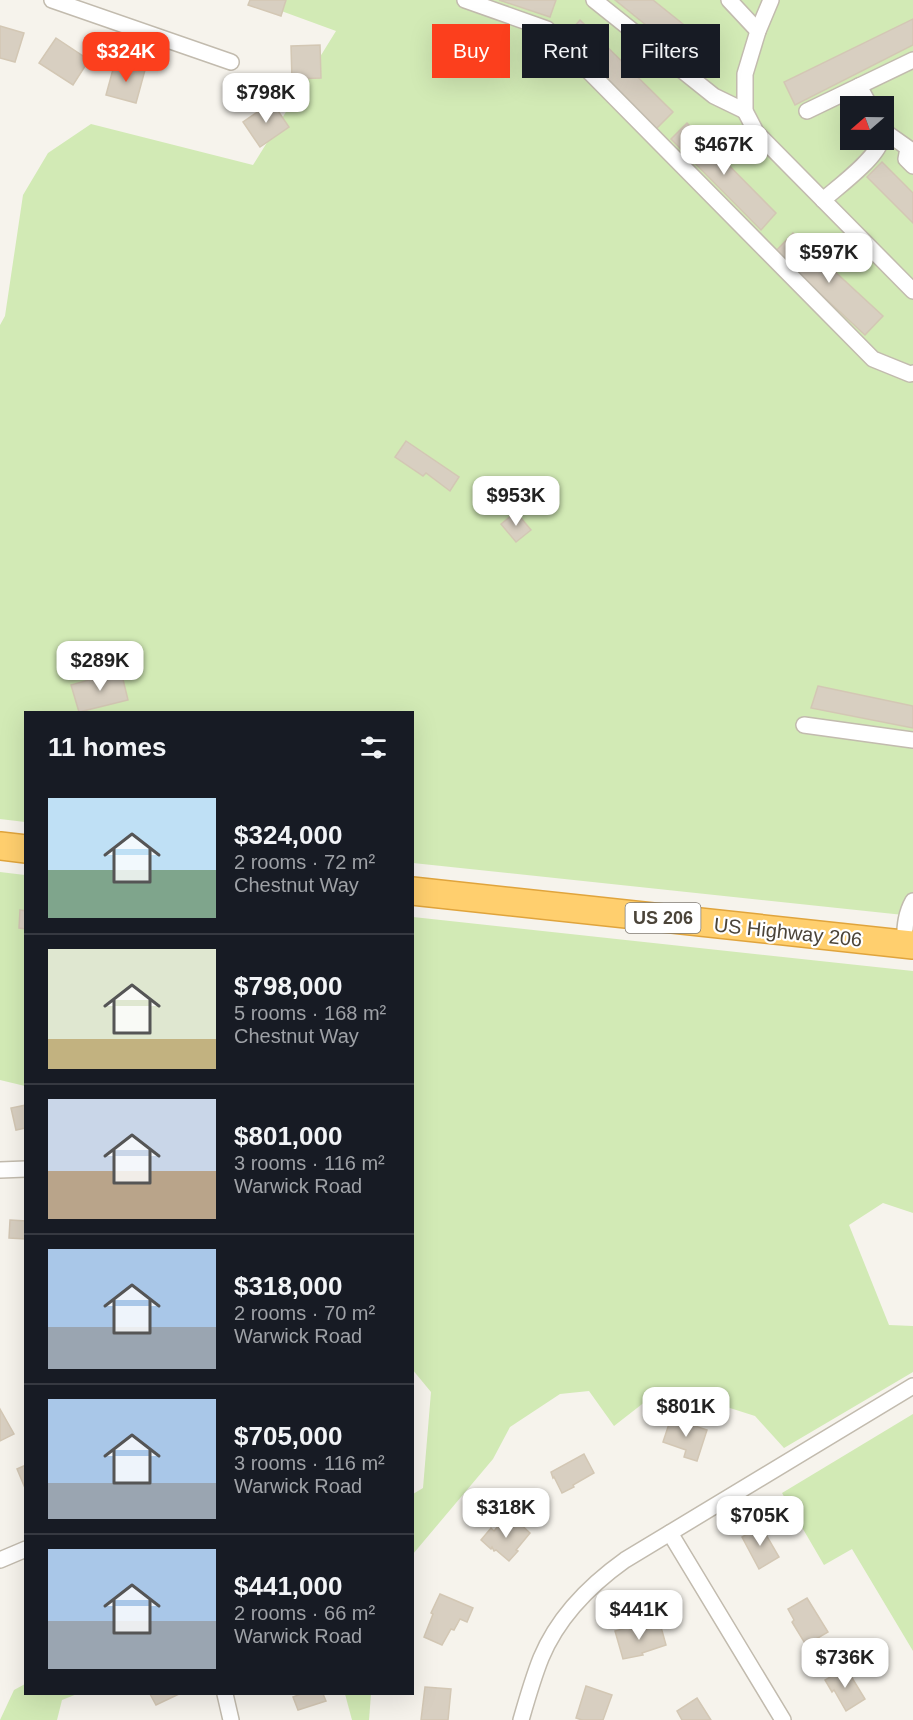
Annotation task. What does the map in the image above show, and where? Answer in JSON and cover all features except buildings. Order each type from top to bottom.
[{"type":"highway","points":[[0,846],[24,849]]},
{"type":"highway","name":"US Highway 206","points":[[414,891],[909,945]]},
{"type":"street","points":[[52,0],[231,62]]},
{"type":"street","points":[[465,0],[547,29],[873,359],[910,374],[913,373]]},
{"type":"street","points":[[594,0],[714,96],[744,111]]},
{"type":"street","points":[[729,0],[758,31]]},
{"type":"street","points":[[771,0],[758,31],[745,74],[744,111],[756,132],[913,291]]},
{"type":"street","points":[[807,111],[913,60]]},
{"type":"street","points":[[859,86],[864,96]]},
{"type":"street","points":[[894,138],[909,148],[906,159],[913,166]]},
{"type":"street","points":[[823,200],[873,156],[876,150]]},
{"type":"street","points":[[804,725],[913,740]]},
{"type":"street","points":[[909,945],[905,922],[913,901]]},
{"type":"street","points":[[0,1170],[24,1169]]},
{"type":"street","points":[[521,1720],[541,1657],[569,1611],[596,1582],[670,1533],[913,1386]]},
{"type":"street","points":[[670,1533],[783,1720]]},
{"type":"street","points":[[0,1560],[24,1550]]},
{"type":"street","points":[[225,1695],[231,1720]]},
{"type":"green space","points":[[251,0],[913,0],[913,916],[414,863],[414,711],[24,711],[24,822],[0,819],[0,325],[5,316],[23,195],[48,153],[91,124],[253,165],[336,31]]},
{"type":"green space","points":[[0,872],[24,875],[24,1086],[0,1080]]},
{"type":"green space","points":[[414,917],[913,971],[913,1213],[883,1203],[849,1225],[889,1325],[913,1326],[913,1372],[784,1448],[755,1416],[664,1387],[614,1426],[589,1391],[560,1394],[510,1427],[493,1459],[414,1553],[414,1493],[423,1488],[431,1392],[414,1371]]},
{"type":"green space","points":[[913,1414],[913,1651],[852,1549],[824,1565],[782,1493]]},
{"type":"green space","points":[[24,1685],[24,1695],[74,1695],[62,1700],[57,1720],[0,1720],[14,1690]]},
{"type":"green space","points":[[345,1695],[371,1695],[369,1720],[352,1720]]}]
